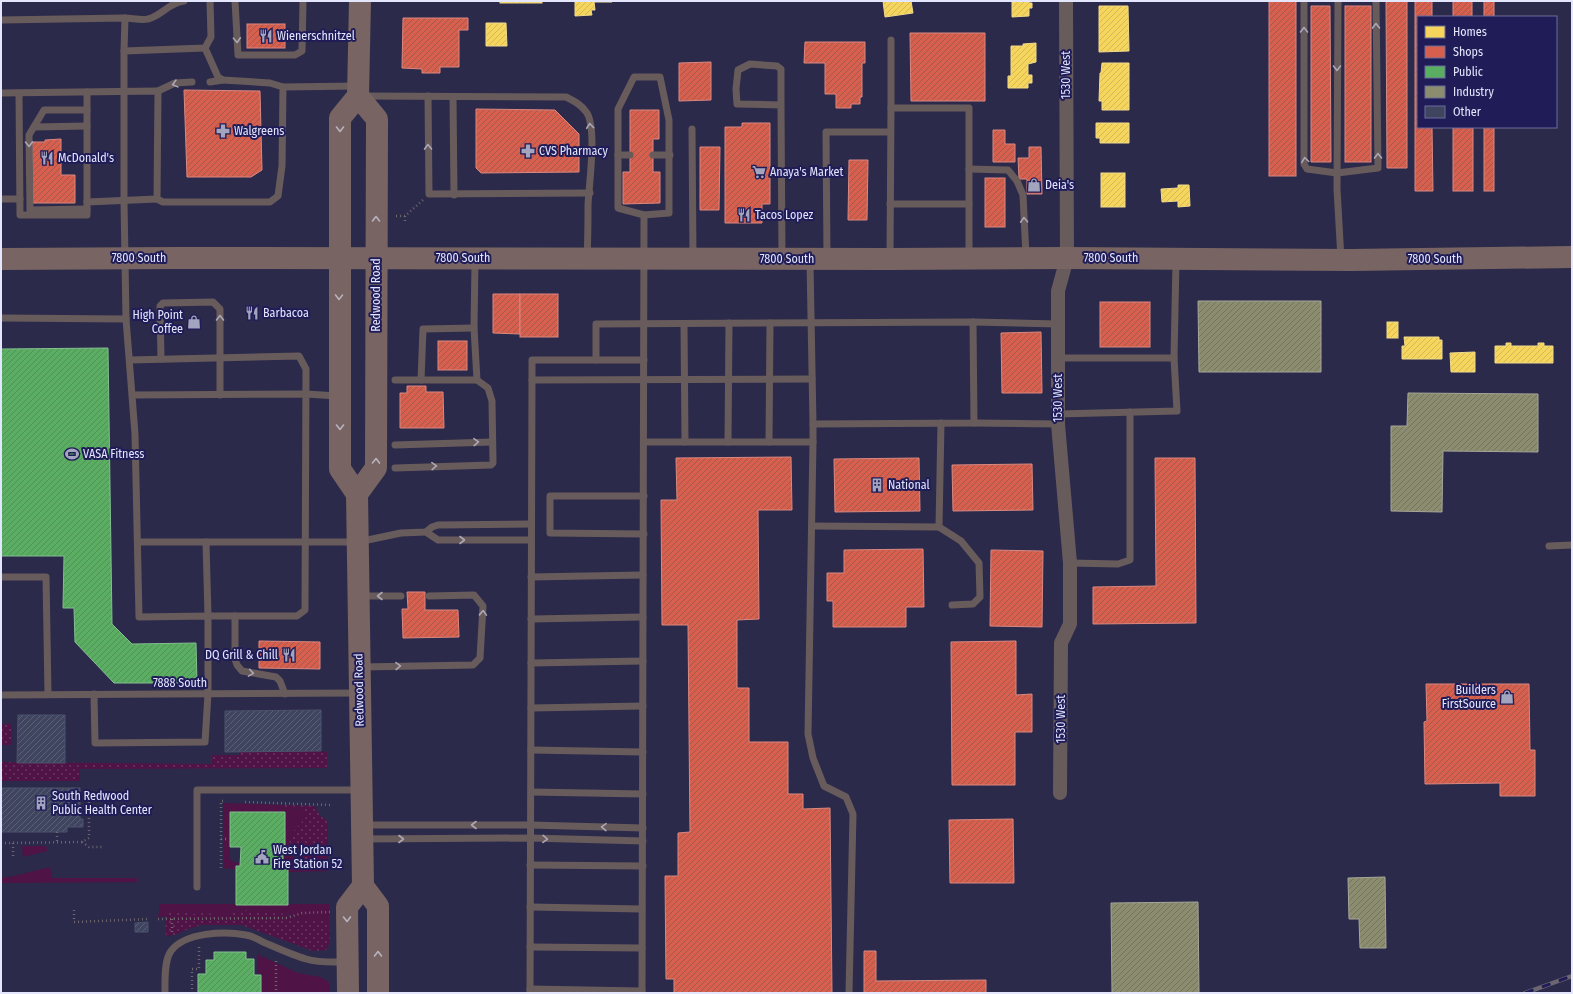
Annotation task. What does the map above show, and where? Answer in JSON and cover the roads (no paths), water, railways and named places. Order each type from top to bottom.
[{"type":"main road","points":[[357,494],[340,469],[340,118],[358,91],[360,1]]},
{"type":"main road","name":"Redwood Road","points":[[358,91],[377,119],[376,468],[357,494],[363,886]]},
{"type":"main road","name":"7800 South","points":[[1,259],[1067,258],[1341,260],[1572,257]]},
{"type":"main road","points":[[348,993],[347,907],[363,886],[378,906],[378,993]]},
{"type":"street","name":"1530 West","points":[[1060,793],[1061,643],[1070,624],[1070,563],[1058,419],[1057,324],[1058,291],[1067,258],[1066,1]]},
{"type":"lane","points":[[1,20],[147,19],[162,12],[176,2],[184,1]]},
{"type":"lane","points":[[205,48],[211,37],[210,1]]},
{"type":"lane","points":[[235,1],[238,55],[295,55],[302,51],[303,1]]},
{"type":"lane","points":[[1304,1],[1304,164],[1307,169],[1337,173],[1378,168],[1376,1]]},
{"type":"lane","points":[[1338,1],[1337,173],[1341,260]]},
{"type":"lane","points":[[125,18],[124,201],[126,319],[135,434],[139,617],[297,616],[305,610],[306,369],[300,356],[130,360]]},
{"type":"lane","points":[[890,259],[891,40]]},
{"type":"lane","points":[[124,51],[205,48]]},
{"type":"lane","points":[[205,48],[218,77],[223,80]]},
{"type":"lane","points":[[781,105],[737,104],[736,89],[738,70],[750,64],[777,66],[781,68],[782,259]]},
{"type":"lane","points":[[634,77],[660,77],[669,120],[670,155],[668,212],[644,215],[618,208],[618,109],[634,77]]},
{"type":"lane","points":[[210,82],[223,80],[270,83],[283,87],[428,96],[566,97],[580,104],[588,114],[590,122],[592,168],[587,258]]},
{"type":"lane","points":[[1,93],[158,91],[175,83],[192,82]]},
{"type":"lane","points":[[87,202],[157,199],[163,202],[270,202],[278,196],[282,166],[283,87]]},
{"type":"lane","points":[[157,199],[158,91]]},
{"type":"lane","points":[[19,93],[20,215],[88,215],[87,92]]},
{"type":"lane","points":[[428,96],[429,194],[590,193]]},
{"type":"lane","points":[[453,96],[454,195]]},
{"type":"lane","points":[[891,108],[969,108],[969,259]]},
{"type":"lane","points":[[87,110],[44,110],[29,135],[30,210],[88,209]]},
{"type":"lane","points":[[34,127],[87,126]]},
{"type":"lane","points":[[692,129],[693,259]]},
{"type":"lane","points":[[849,993],[853,814],[846,797],[824,786],[814,758],[808,734],[813,442],[811,323],[818,259],[826,132],[890,132]]},
{"type":"lane","points":[[618,155],[630,155]]},
{"type":"lane","points":[[653,155],[670,155]]},
{"type":"lane","points":[[969,169],[1008,170],[1016,181],[1023,195],[1026,258]]},
{"type":"lane","points":[[1,199],[20,199]]},
{"type":"lane","points":[[890,204],[969,204]]},
{"type":"lane","points":[[644,215],[644,259],[644,324],[644,360],[644,575],[642,992],[530,991],[532,360],[644,360]]},
{"type":"lane","points":[[475,258],[474,328],[477,380]]},
{"type":"lane","points":[[813,424],[974,423],[1058,419],[1130,412],[1177,411],[1174,358],[1176,259]]},
{"type":"lane","points":[[161,359],[160,306],[164,303],[213,302],[220,309],[220,395]]},
{"type":"lane","points":[[1,318],[126,319]]},
{"type":"lane","points":[[596,360],[596,324],[973,322],[1057,324]]},
{"type":"lane","points":[[973,322],[974,423]]},
{"type":"lane","points":[[769,442],[770,323]]},
{"type":"lane","points":[[684,324],[685,442]]},
{"type":"lane","points":[[728,442],[729,324]]},
{"type":"lane","points":[[421,380],[423,330],[474,328]]},
{"type":"lane","points":[[1058,358],[1174,358]]},
{"type":"lane","points":[[532,380],[812,379]]},
{"type":"lane","points":[[395,380],[477,380],[488,388],[492,401],[492,442],[494,461],[491,465],[395,468]]},
{"type":"lane","points":[[133,395],[306,394],[340,396]]},
{"type":"lane","points":[[1070,563],[1118,564],[1130,560],[1130,412]]},
{"type":"lane","points":[[939,527],[941,423]]},
{"type":"lane","points":[[395,445],[492,442]]},
{"type":"lane","points":[[644,442],[813,442]]},
{"type":"lane","points":[[644,496],[550,496],[550,533],[644,534]]},
{"type":"lane","points":[[426,532],[432,527],[438,525],[531,524]]},
{"type":"lane","points":[[812,526],[939,527],[961,542],[979,563],[980,597],[973,604],[952,605]]},
{"type":"lane","points":[[138,542],[358,542],[401,533],[426,532],[438,540],[531,540]]},
{"type":"lane","points":[[94,694],[95,743],[205,742],[208,694],[206,542]]},
{"type":"lane","points":[[1549,546],[1572,545]]},
{"type":"lane","points":[[531,577],[644,575]]},
{"type":"lane","points":[[1,577],[46,577],[48,694]]},
{"type":"lane","points":[[359,667],[473,665],[480,658],[483,606],[474,595],[429,596]]},
{"type":"lane","points":[[358,596],[401,596]]},
{"type":"lane","points":[[235,616],[235,659],[237,665],[242,672],[276,678],[280,681],[285,694]]},
{"type":"lane","points":[[531,619],[643,617]]},
{"type":"lane","points":[[531,663],[643,661]]},
{"type":"lane","name":"7888 South","points":[[1,695],[359,693]]},
{"type":"lane","points":[[531,708],[643,706]]},
{"type":"lane","points":[[531,750],[643,752]]},
{"type":"lane","points":[[197,887],[197,790],[361,790]]},
{"type":"lane","points":[[531,792],[643,794]]},
{"type":"lane","points":[[362,832],[530,825],[643,828]]},
{"type":"lane","points":[[362,832],[643,841]]},
{"type":"lane","points":[[530,865],[643,866]]},
{"type":"lane","points":[[530,907],[642,909]]},
{"type":"lane","points":[[165,993],[165,976],[170,951],[196,936],[218,933],[247,935],[307,959],[327,962],[348,962]]},
{"type":"lane","points":[[530,947],[642,948]]},
{"type":"railway","points":[[1525,993],[1572,976]]},
{"type":"place","name":"Wienerschnitzel","points":[[266,36]]},
{"type":"place","name":"Walgreens","points":[[223,131]]},
{"type":"place","name":"CVS Pharmacy","points":[[528,151]]},
{"type":"place","name":"McDonald's","points":[[47,158]]},
{"type":"place","name":"Anaya's Market","points":[[759,172]]},
{"type":"place","name":"Deia's","points":[[1034,185]]},
{"type":"place","name":"Tacos Lopez","points":[[744,215]]},
{"type":"place","name":"Barbacoa","points":[[252,313]]},
{"type":"place","name":"High Point Coffee","points":[[194,322]]},
{"type":"place","name":"VASA Fitness","points":[[72,454]]},
{"type":"place","name":"National","points":[[877,485]]},
{"type":"place","name":"DQ Grill & Chill","points":[[289,655]]},
{"type":"place","name":"Builders FirstSource","points":[[1507,697]]},
{"type":"place","name":"South Redwood Public Health Center","points":[[41,803]]},
{"type":"place","name":"West Jordan Fire Station 52","points":[[262,857]]}]
